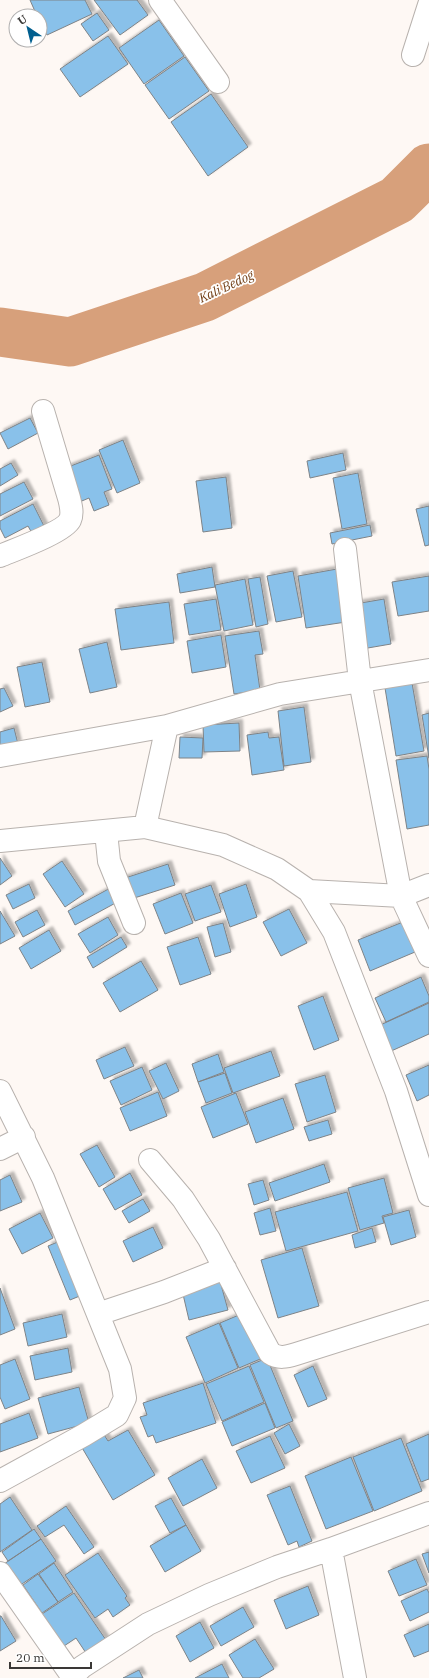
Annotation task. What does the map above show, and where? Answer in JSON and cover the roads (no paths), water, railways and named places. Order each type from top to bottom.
[{"type":"street","points":[[160,0],[218,82]]},
{"type":"street","points":[[413,54],[429,5]]},
{"type":"street","points":[[0,556],[60,530],[70,519],[72,511],[69,498],[43,412]]},
{"type":"street","points":[[344,549],[360,681],[401,896],[429,956]]},
{"type":"street","points":[[0,756],[167,726],[280,694],[429,670]]},
{"type":"street","points":[[145,827],[167,726]]},
{"type":"street","points":[[0,841],[106,832],[145,827],[230,847],[277,869],[309,891],[334,932],[396,1091],[429,1195]]},
{"type":"street","points":[[106,832],[110,861],[134,923]]},
{"type":"street","points":[[309,891],[401,896],[429,885]]},
{"type":"street","points":[[0,1091],[42,1178],[98,1314],[120,1369],[125,1398],[117,1414],[84,1435],[0,1481]]},
{"type":"street","points":[[0,1149],[24,1138]]},
{"type":"street","points":[[150,1160],[183,1199],[209,1239],[270,1353],[276,1357],[285,1357],[296,1354],[429,1312]]},
{"type":"street","points":[[98,1314],[164,1292],[225,1268]]},
{"type":"street","points":[[0,1573],[72,1677],[82,1667],[148,1624],[208,1595],[277,1567],[331,1550],[429,1513]]},
{"type":"street","points":[[331,1550],[355,1678]]},
{"type":"waterway","name":"Kali Bedog","points":[[0,332],[70,342],[205,297],[397,200],[429,168]]}]
